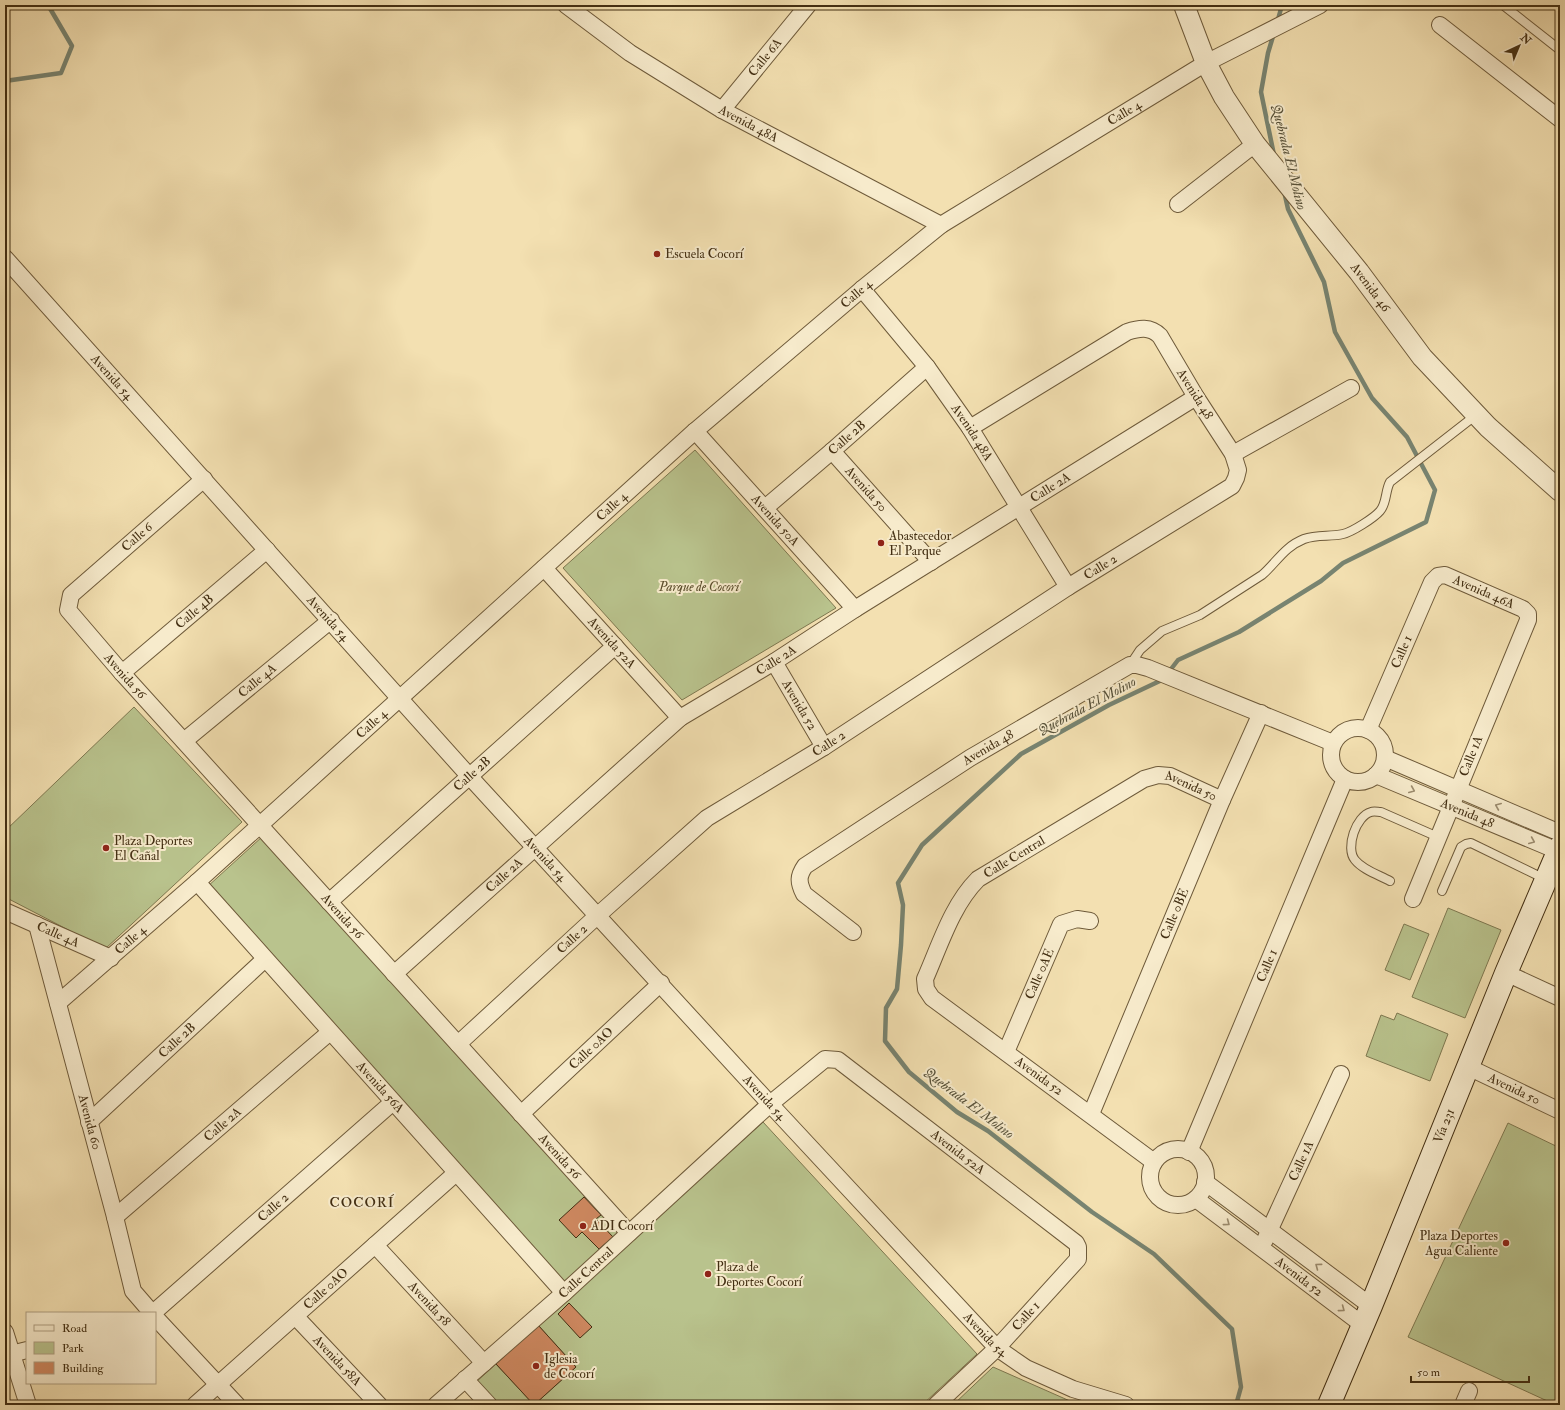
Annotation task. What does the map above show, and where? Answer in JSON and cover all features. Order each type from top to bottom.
[{"type":"main road","name":"Vía 231","points":[[1329,1405],[1546,879],[1559,844]]},
{"type":"street","name":"Avenida 48A","points":[[566,5],[630,53],[722,110],[942,225]]},
{"type":"street","name":"Calle 6A","points":[[722,110],[808,5]]},
{"type":"street","name":"Avenida 46","points":[[1184,5],[1206,63],[1224,97],[1258,147],[1296,196],[1359,272],[1422,357],[1477,415],[1560,491]]},
{"type":"street","name":"Calle 4","points":[[58,1003],[197,882],[259,824],[695,431],[862,289],[942,225],[1206,63],[1320,5]]},
{"type":"street","points":[[1440,25],[1560,119]]},
{"type":"street","points":[[1178,204],[1258,147]]},
{"type":"street","name":"Avenida 54","points":[[5,258],[331,620],[470,777],[597,916],[661,983],[770,1104],[997,1348],[1026,1368],[1073,1389],[1126,1405]]},
{"type":"street","name":"Avenida 48A","points":[[862,289],[927,367],[970,428],[1068,586]]},
{"type":"street","name":"Avenida 48","points":[[970,428],[1127,332],[1140,329],[1155,331],[1160,336],[1196,397],[1233,454],[1238,470],[1232,486]]},
{"type":"street","name":"Calle 2B","points":[[765,508],[927,367]]},
{"type":"street","points":[[1233,454],[1351,388]]},
{"type":"street","name":"Calle 2A","points":[[394,974],[680,718],[774,662],[855,609],[1196,397]]},
{"type":"street","name":"Avenida 50A","points":[[695,431],[855,609]]},
{"type":"street","name":"Avenida 50","points":[[832,451],[931,562]]},
{"type":"street","name":"Calle 6","points":[[71,595],[204,479]]},
{"type":"street","name":"Calle 2","points":[[458,1044],[597,916],[707,818],[824,747],[1068,586],[1232,486]]},
{"type":"street","name":"Calle 4B","points":[[122,673],[267,550]]},
{"type":"street","name":"Avenida 52A","points":[[544,568],[680,718]]},
{"type":"street","name":"Avenida 46A","points":[[1438,576],[1445,575],[1523,609],[1528,614]]},
{"type":"street","name":"Calle 1","points":[[1368,730],[1432,582],[1438,576]]},
{"type":"street","name":"Avenida 56","points":[[71,595],[68,610],[122,673],[629,1233]]},
{"type":"street","name":"Calle 1A","points":[[1413,899],[1528,620],[1528,614]]},
{"type":"street","name":"Calle 4A","points":[[184,741],[331,620]]},
{"type":"street","name":"Calle 2B","points":[[329,902],[615,646]]},
{"type":"street","name":"Avenida 52","points":[[774,662],[824,747]]},
{"type":"street","points":[[1130,665],[1148,668],[1333,743]]},
{"type":"street","name":"Avenida 48","points":[[853,932],[804,894],[800,886],[798,876],[805,866],[970,758],[1130,665]]},
{"type":"street","name":"Calle 0BE","points":[[1091,1114],[1222,800],[1261,713]]},
{"type":"street","points":[[1358,728],[1368,730],[1379,738],[1383,744],[1385,758],[1380,770],[1376,775],[1361,782],[1345,779],[1338,774],[1330,759],[1330,751],[1333,743],[1339,735],[1348,729],[1358,728]]},
{"type":"street","name":"Avenida 48","points":[[1385,758],[1458,789],[1559,844]]},
{"type":"street","name":"Avenida 50","points":[[1158,775],[1170,776],[1222,800]]},
{"type":"street","name":"Calle Central","points":[[926,989],[925,979],[959,902],[978,878],[1144,779],[1158,775]]},
{"type":"street","name":"Avenida 48","points":[[1376,775],[1451,807],[1559,844]]},
{"type":"street","name":"Calle 1","points":[[1189,1152],[1345,779]]},
{"type":"street","name":"Avenida 56A","points":[[197,882],[564,1293]]},
{"type":"street","name":"Calle 4A","points":[[5,911],[111,958]]},
{"type":"street","name":"Calle 0AE","points":[[1006,1052],[1062,924],[1077,919],[1090,921]]},
{"type":"street","name":"Avenida 60","points":[[37,925],[115,1217],[132,1291],[151,1312]]},
{"type":"street","name":"Calle 2B","points":[[89,1122],[265,959]]},
{"type":"street","points":[[1506,973],[1560,998]]},
{"type":"street","name":"Calle 0AO","points":[[521,1114],[661,983]]},
{"type":"street","name":"Avenida 52","points":[[926,989],[932,998],[1154,1162]]},
{"type":"street","name":"Calle 2A","points":[[115,1217],[330,1032]]},
{"type":"street","name":"Avenida 52A","points":[[825,1059],[838,1060],[1076,1244],[1078,1248],[1078,1259]]},
{"type":"street","name":"Calle Central","points":[[436,1405],[564,1293],[770,1104],[825,1059]]},
{"type":"street","name":"Avenida 50","points":[[1468,1068],[1560,1111]]},
{"type":"street","name":"Calle 1A","points":[[1261,1248],[1341,1074]]},
{"type":"street","name":"Calle 2","points":[[153,1312],[393,1102]]},
{"type":"street","points":[[1176,1149],[1189,1152],[1196,1156],[1204,1168],[1205,1182],[1202,1192],[1196,1199],[1187,1204],[1177,1206],[1167,1204],[1158,1198],[1153,1190],[1150,1181],[1150,1171],[1154,1162],[1170,1150],[1176,1149]]},
{"type":"street","name":"Calle 0AO","points":[[196,1405],[456,1173]]},
{"type":"street","name":"Avenida 52","points":[[1205,1182],[1270,1230],[1367,1315]]},
{"type":"street","name":"Avenida 52","points":[[1196,1199],[1261,1248],[1367,1315]]},
{"type":"street","name":"Avenida 58","points":[[375,1245],[484,1363]]},
{"type":"street","name":"Calle 1","points":[[936,1405],[997,1348],[1078,1259]]},
{"type":"street","points":[[156,1317],[237,1405]]},
{"type":"street","name":"Avenida 58A","points":[[296,1317],[379,1405]]},
{"type":"street","points":[[5,1332],[28,1405]]},
{"type":"street","points":[[11,1354],[26,1350]]},
{"type":"street","points":[[466,1379],[489,1405]]},
{"type":"lane","points":[[1502,5],[1560,50]]},
{"type":"lane","points":[[1130,665],[1140,650],[1162,631],[1200,615],[1262,575],[1282,552],[1302,540],[1316,535],[1343,534],[1352,530],[1379,512],[1382,507],[1386,489],[1390,482],[1477,415]]},
{"type":"lane","points":[[1390,881],[1367,869],[1355,860],[1350,851],[1350,841],[1362,818],[1370,812],[1380,812],[1438,837]]},
{"type":"lane","points":[[1442,890],[1461,847],[1471,843],[1546,879]]},
{"type":"green space","name":"Parque de Cocorí","points":[[695,450],[836,608],[682,700],[563,568]]},
{"type":"green space","points":[[134,707],[242,822],[105,949],[5,897],[5,831]]},
{"type":"green space","points":[[263,836],[621,1233],[563,1284],[207,887]]},
{"type":"green space","points":[[1448,908],[1501,930],[1465,1018],[1412,997]]},
{"type":"green space","points":[[1404,924],[1429,934],[1410,980],[1385,970]]},
{"type":"green space","points":[[1397,1013],[1448,1034],[1430,1081],[1366,1056],[1381,1015],[1394,1020]]},
{"type":"green space","points":[[763,1122],[977,1354],[922,1405],[534,1405],[576,1367],[538,1325]]},
{"type":"green space","name":"Plaza Deportes Agua Caliente","points":[[1508,1123],[1560,1148],[1560,1397],[1556,1405],[1408,1337]]},
{"type":"green space","points":[[496,1364],[534,1405],[494,1405],[475,1383]]},
{"type":"green space","points":[[993,1367],[1079,1405],[953,1405]]},
{"type":"building","name":"ADI Cocorí","points":[[584,1197],[601,1215],[596,1219],[613,1237],[599,1249],[582,1232],[576,1238],[559,1220]]},
{"type":"building","points":[[569,1303],[592,1327],[580,1338],[558,1314]]},
{"type":"building","name":"Iglesia de Cocorí","points":[[538,1325],[576,1367],[534,1405],[496,1364]]},
{"type":"waterway","points":[[5,81],[61,73],[72,46],[48,5]]},
{"type":"waterway","name":"Quebrada El Molino","points":[[1277,23],[1282,5]]},
{"type":"waterway","name":"Quebrada El Molino","points":[[1274,33],[1268,53],[1261,92],[1274,155]]},
{"type":"waterway","name":"Quebrada El Molino","points":[[1168,673],[1178,660],[1239,632],[1321,581],[1343,563],[1426,522],[1435,490],[1407,437],[1372,398],[1335,332],[1324,282],[1288,209],[1284,191]]},
{"type":"waterway","name":"Quebrada El Molino","points":[[1164,679],[1109,705],[1021,754],[922,845],[898,883],[903,905],[901,945],[897,989],[886,1008],[885,1041],[909,1072],[957,1112],[988,1131],[1092,1212],[1154,1254],[1232,1329],[1241,1387],[1236,1405]]},
{"type":"place","name":"Escuela Cocorí","points":[[657,254]]},
{"type":"place","name":"Abastecedor El Parque","points":[[881,543]]},
{"type":"place","name":"Plaza Deportes El Cañal","points":[[106,848]]},
{"type":"place","name":"ADI Cocorí","points":[[583,1226]]},
{"type":"place","name":"Plaza Deportes Agua Caliente","points":[[1506,1243]]},
{"type":"place","name":"Plaza de Deportes Cocorí","points":[[708,1274]]},
{"type":"place","name":"Iglesia de Cocorí","points":[[536,1366]]},
{"type":"district","name":"COCORÍ","points":[[362,1202]]}]
